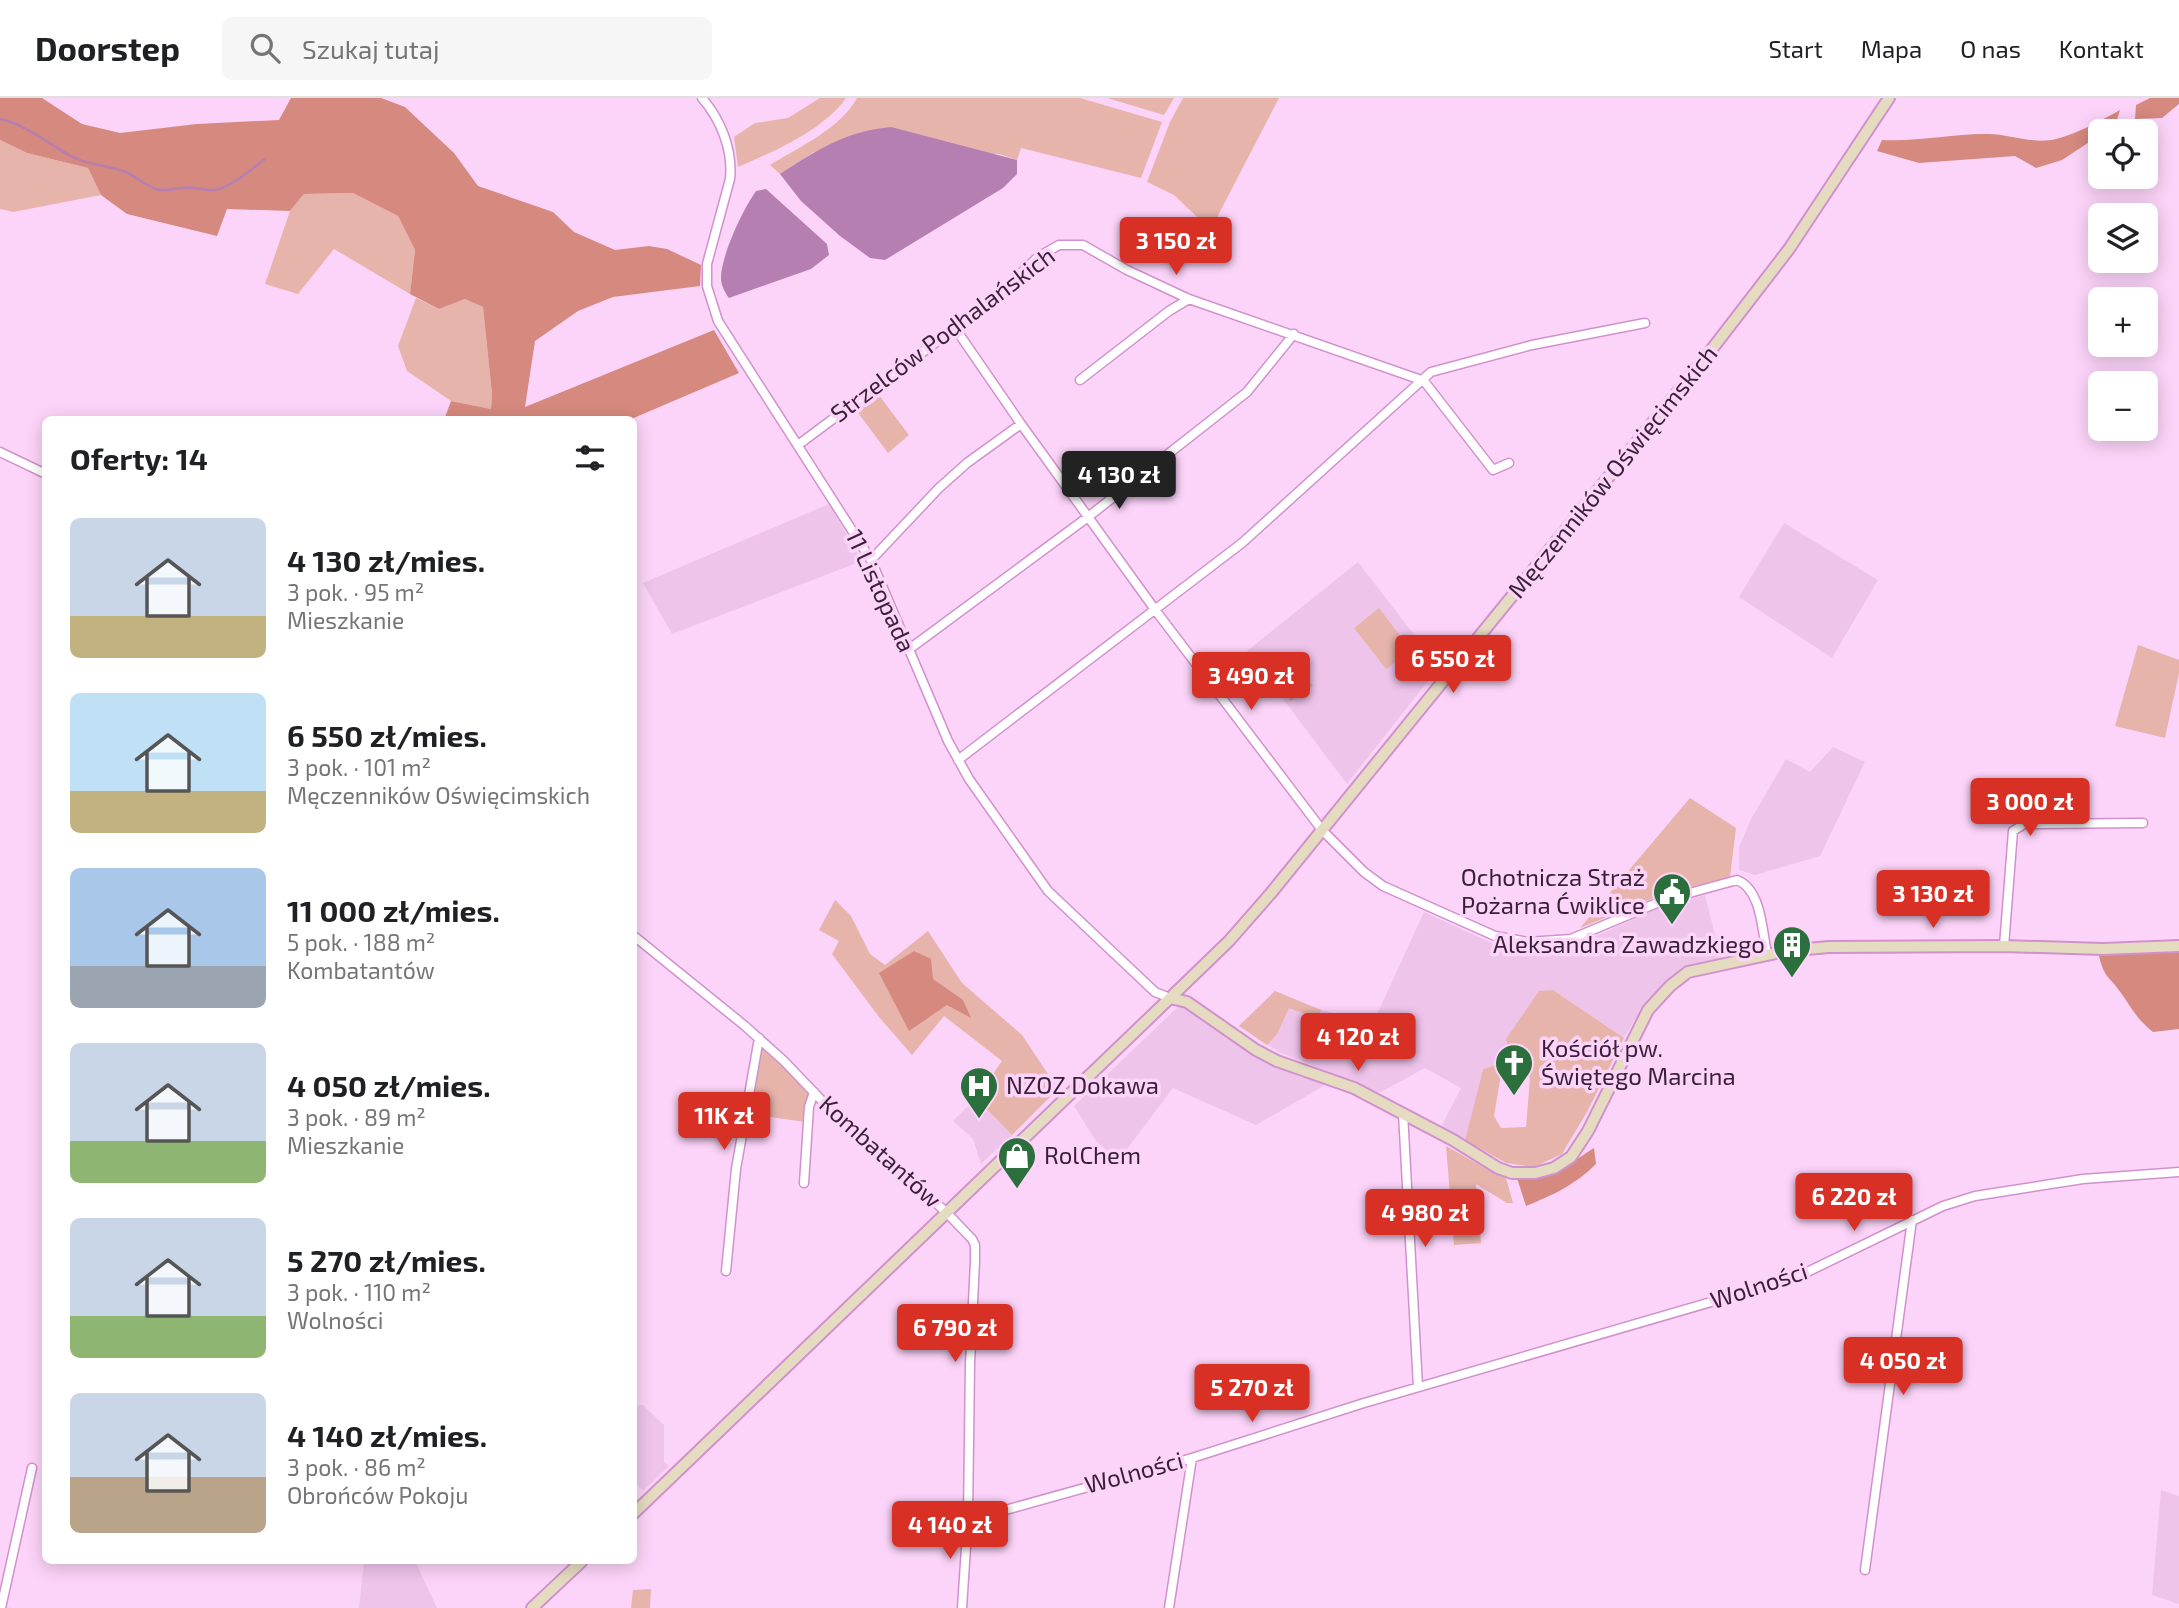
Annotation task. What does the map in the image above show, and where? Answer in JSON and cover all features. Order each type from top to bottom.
[{"type":"main road","name":"Męczenników Oświęcimskich","points":[[637,1510],[1170,999],[1244,924],[1733,323],[1788,248],[1889,98]]},
{"type":"main road","points":[[1170,999],[1187,1002],[1256,1050],[1277,1061],[1354,1088],[1498,1168],[1512,1173],[1535,1173],[1554,1168],[1571,1157],[1588,1131],[1648,1010],[1670,986],[1688,972],[1767,954],[1829,947],[2179,946]]},
{"type":"main road","points":[[532,1608],[579,1564]]},
{"type":"street","name":"11 Listopada","points":[[702,98],[723,130],[731,165],[730,179],[707,264],[708,293],[718,321],[871,560],[958,760],[1004,831],[1048,891],[1155,992],[1170,999]]},
{"type":"street","name":"Strzelców Podhalańskich","points":[[798,445],[984,309],[1038,257],[1066,244],[1083,245],[1127,270],[1189,299],[1424,381]]},
{"type":"street","points":[[1080,380],[1189,299]]},
{"type":"street","points":[[958,760],[1242,543],[1431,372],[1532,345],[1645,323]]},
{"type":"street","points":[[955,328],[1156,611],[1322,830],[1382,886],[1495,936],[1528,942],[1571,939],[1664,900],[1737,880],[1745,883],[1755,899],[1767,954]]},
{"type":"street","points":[[908,650],[1088,517],[1247,392],[1294,334]]},
{"type":"street","points":[[1424,381],[1493,470],[1509,463]]},
{"type":"street","points":[[871,560],[939,488],[967,463],[1021,424]]},
{"type":"street","points":[[0,452],[42,472]]},
{"type":"street","points":[[2004,946],[2012,831],[2024,824],[2143,823]]},
{"type":"street","name":"Kombatantów","points":[[637,938],[759,1038],[972,1239],[975,1250],[968,1517],[962,1608]]},
{"type":"street","points":[[726,1271],[736,1169],[759,1038]]},
{"type":"street","name":"Kombatantów","points":[[804,1183],[809,1107],[814,1092]]},
{"type":"street","points":[[1403,1113],[1418,1387]]},
{"type":"street","name":"Wolności","points":[[968,1517],[991,1514],[1192,1458],[1418,1387],[1797,1278],[1943,1206],[1986,1194],[2083,1179],[2179,1172]]},
{"type":"street","points":[[1865,1570],[1912,1220]]},
{"type":"street","points":[[1170,1608],[1192,1458]]},
{"type":"street","points":[[1,1608],[32,1468]]},
{"type":"shaded area","points":[[0,98],[42,98],[82,124],[120,133],[197,124],[279,120],[291,98],[381,98],[405,107],[454,153],[478,186],[553,212],[574,232],[615,250],[649,246],[667,249],[701,265],[700,286],[613,297],[578,311],[535,341],[525,407],[714,330],[739,373],[637,417],[445,416],[451,401],[491,409],[492,394],[483,307],[465,299],[439,309],[410,294],[415,250],[398,216],[353,193],[304,194],[290,211],[227,209],[217,236],[127,214],[101,195],[88,168],[27,153],[0,140]]},
{"type":"shaded area","points":[[820,98],[846,98],[836,110],[811,130],[738,167],[734,137],[755,123],[788,118]]},
{"type":"shaded area","points":[[857,98],[1080,98],[1162,122],[1141,178],[1021,148],[1017,160],[999,154],[814,152],[780,174],[770,165],[830,128],[850,109]]},
{"type":"shaded area","points":[[1107,98],[1174,98],[1164,115]]},
{"type":"shaded area","points":[[1183,98],[1279,98],[1212,227],[1174,195],[1147,182],[1170,122]]},
{"type":"shaded area","points":[[2150,98],[2179,98],[2179,104],[2162,118],[2135,119],[2136,105]]},
{"type":"shaded area","points":[[2120,110],[2117,119],[2102,119]]},
{"type":"shaded area","points":[[2088,126],[2088,143],[2062,160],[2036,168],[2015,156],[1919,163],[1877,151],[1882,140],[1985,134],[2038,141],[2056,139]]},
{"type":"shaded area","points":[[891,127],[1017,160],[1017,174],[1003,188],[885,260],[870,258],[840,236],[801,201],[780,174],[846,137]]},
{"type":"shaded area","points":[[0,140],[27,153],[88,168],[101,195],[13,212],[0,209]]},
{"type":"shaded area","points":[[766,189],[827,244],[829,255],[811,269],[729,298],[721,278],[729,246],[756,191]]},
{"type":"shaded area","points":[[353,193],[398,216],[415,250],[410,294],[334,249],[298,294],[265,284],[290,211],[304,194]]},
{"type":"shaded area","points":[[416,298],[439,309],[465,299],[483,307],[492,394],[491,409],[451,401],[407,371],[398,346]]},
{"type":"shaded area","points":[[878,394],[909,435],[888,453],[856,410]]},
{"type":"shaded area","points":[[829,504],[862,561],[672,634],[643,583]]},
{"type":"shaded area","points":[[1784,523],[1878,580],[1832,658],[1739,597]]},
{"type":"shaded area","points":[[1358,562],[1439,667],[1347,784],[1247,651]]},
{"type":"shaded area","points":[[1379,608],[1411,650],[1386,669],[1354,628]]},
{"type":"shaded area","points":[[2138,645],[2179,660],[2179,673],[2165,738],[2115,726]]},
{"type":"shaded area","points":[[1299,667],[1313,686],[1291,701],[1278,682]]},
{"type":"shaded area","points":[[1833,747],[1865,762],[1820,856],[1755,875],[1739,870],[1739,848],[1750,821],[1786,759],[1810,772]]},
{"type":"shaded area","points":[[1690,798],[1736,828],[1730,877],[1663,894],[1580,928]]},
{"type":"shaded area","points":[[1705,895],[1721,958],[1687,966],[1665,981],[1642,1008],[1624,1038],[1553,990],[1509,1050],[1503,1064],[1483,1069],[1465,1140],[1441,1127],[1461,1088],[1425,1068],[1379,1093],[1279,1052],[1239,1026],[1275,991],[1321,1010],[1373,1023],[1424,912],[1492,943],[1528,948],[1574,946],[1663,906]]},
{"type":"shaded area","points":[[835,900],[851,916],[870,954],[885,965],[928,931],[962,983],[1022,1035],[1058,1089],[1012,1135],[976,1098],[1002,1061],[944,1016],[912,1055],[879,1017],[832,954],[839,941],[819,930]]},
{"type":"shaded area","points":[[914,951],[931,959],[933,979],[963,1000],[971,1018],[947,1005],[909,1031],[879,973]]},
{"type":"shaded area","points":[[2179,951],[2179,1029],[2153,1032],[2105,974],[2099,956]]},
{"type":"shaded area","points":[[1553,990],[1624,1038],[1587,1112],[1562,1154],[1534,1167],[1506,1163],[1465,1140],[1483,1069],[1503,1063],[1509,1050],[1506,1039],[1539,991]],"holes":[[[1501,1074],[1526,1074],[1530,1078],[1526,1127],[1501,1128],[1494,1116]]]},
{"type":"shaded area","points":[[1275,991],[1321,1010],[1318,1019],[1289,1008],[1277,1034],[1267,1045],[1239,1026]]},
{"type":"shaded area","points":[[1181,1004],[1252,1054],[1300,1077],[1327,1084],[1256,1125],[1173,1088],[1118,1161],[1096,1141],[1074,1106]]},
{"type":"shaded area","points":[[761,1047],[810,1092],[805,1122],[750,1114]]},
{"type":"shaded area","points":[[976,1098],[1012,1135],[981,1164],[973,1139],[953,1121]]},
{"type":"shaded area","points":[[1446,1146],[1506,1178],[1513,1203],[1507,1203],[1476,1184],[1481,1243],[1454,1245]]},
{"type":"shaded area","points":[[1594,1148],[1596,1164],[1580,1178],[1526,1206],[1517,1178],[1549,1174]]},
{"type":"shaded area","points":[[643,1405],[664,1425],[664,1462],[669,1466],[643,1491],[637,1484],[637,1406]]},
{"type":"shaded area","points":[[2161,1490],[2179,1496],[2179,1604],[2152,1595]]},
{"type":"shaded area","points":[[364,1564],[416,1564],[437,1608],[359,1608]]},
{"type":"shaded area","points":[[651,1589],[650,1608],[631,1608],[633,1590]]},
{"type":"waterway","points":[[0,119],[27,130],[77,159],[123,171],[160,190],[215,190],[227,186],[265,159]]},
{"type":"place","name":"Ochotnicza Straż Pożarna Ćwiklice","points":[[1672,926]]},
{"type":"place","name":"Aleksandra Zawadzkiego","points":[[1792,979]]},
{"type":"place","name":"Kościół pw. Świętego Marcina","points":[[1514,1097]]},
{"type":"place","name":"NZOZ Dokawa","points":[[979,1120]]},
{"type":"place","name":"RolChem","points":[[1017,1190]]}]
